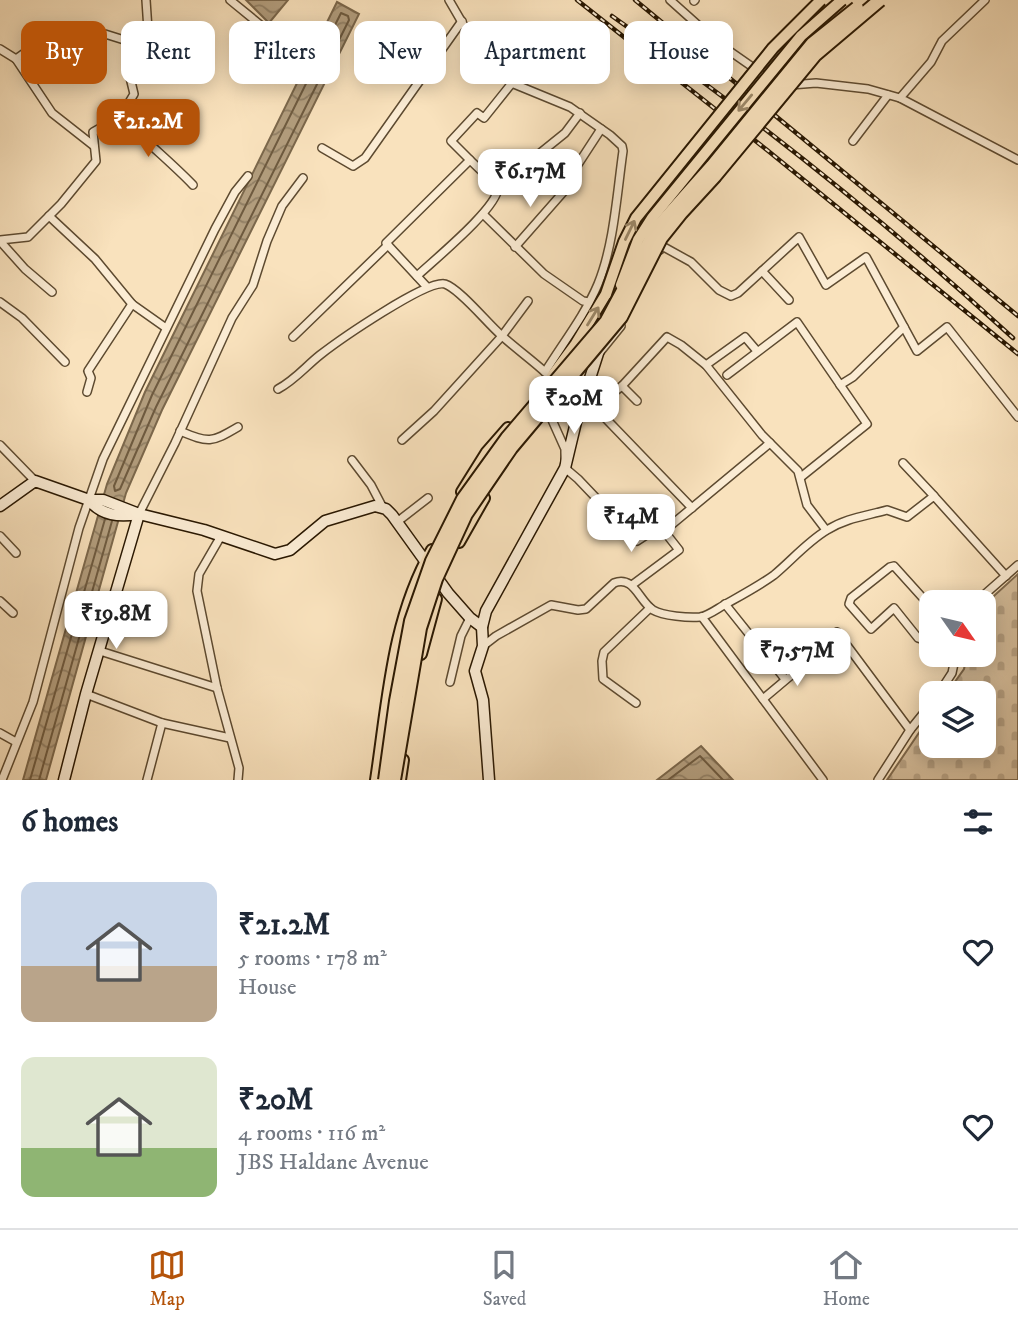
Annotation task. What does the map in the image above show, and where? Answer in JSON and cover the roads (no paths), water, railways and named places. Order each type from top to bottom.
[{"type":"highway","points":[[385,780],[411,621],[432,561],[463,499],[507,438],[606,322],[656,229],[712,166],[812,44],[866,0]]},
{"type":"highway","points":[[394,780],[420,628],[436,579],[466,514],[511,448],[621,317],[661,238],[681,213],[815,55],[880,0]]},
{"type":"main road","points":[[400,780],[419,660],[441,583],[472,516],[492,484],[564,389],[610,312],[611,296],[624,242],[636,218],[773,48],[821,0]]},
{"type":"main road","points":[[376,780],[396,647],[412,590],[474,472],[611,296],[638,240],[652,218],[801,36],[842,0]]},
{"type":"street","points":[[146,0],[147,21]]},
{"type":"street","points":[[230,0],[256,21]]},
{"type":"street","points":[[449,0],[462,21]]},
{"type":"street","points":[[670,0],[718,43],[774,86],[816,83],[868,89],[888,95],[1018,160]]},
{"type":"street","points":[[900,99],[931,62],[942,41],[985,0]]},
{"type":"street","points":[[323,148],[354,166],[365,158],[460,24]]},
{"type":"street","points":[[16,59],[44,39],[75,44],[105,34],[121,39]]},
{"type":"street","points":[[0,49],[16,59],[52,113],[94,146]]},
{"type":"street","points":[[0,241],[29,237],[96,162],[93,132],[121,116],[134,94],[132,84]]},
{"type":"street","points":[[498,187],[451,141],[477,113],[484,118],[511,84]]},
{"type":"street","points":[[514,84],[554,99],[580,113],[618,142],[623,151],[608,245],[599,282],[548,375]]},
{"type":"street","points":[[853,141],[888,95]]},
{"type":"street","points":[[417,276],[483,214],[497,195],[498,187],[565,133],[580,113]]},
{"type":"street","points":[[121,116],[193,185]]},
{"type":"street","points":[[571,175],[601,129]]},
{"type":"street","points":[[293,337],[388,245],[386,243],[410,217],[470,160]]},
{"type":"street","points":[[2,780],[33,702],[52,626],[103,459],[215,229],[235,192],[248,176]]},
{"type":"street","points":[[64,780],[86,694],[139,514],[232,318],[253,285],[282,205],[303,177]]},
{"type":"street","points":[[515,247],[566,189]]},
{"type":"street","points":[[483,214],[544,274],[589,302]]},
{"type":"street","points":[[49,216],[95,259],[132,304],[166,328]]},
{"type":"street","points":[[597,355],[626,318],[662,246],[691,262],[719,290],[731,296],[738,293],[799,237],[825,285],[866,257],[917,351],[947,327],[1018,417]]},
{"type":"street","points":[[0,241],[25,269],[52,292]]},
{"type":"street","points":[[388,245],[427,287]]},
{"type":"street","points":[[762,271],[789,300]]},
{"type":"street","points":[[278,389],[289,384],[332,347],[427,287],[442,283],[453,288],[502,336],[564,389]]},
{"type":"street","points":[[402,440],[434,411],[502,336],[528,301]]},
{"type":"street","points":[[0,302],[22,318],[65,362]]},
{"type":"street","points":[[87,392],[91,378],[88,371],[132,304]]},
{"type":"street","points":[[489,780],[483,700],[475,671],[483,646],[482,627],[486,611],[565,468],[610,312]]},
{"type":"street","points":[[727,375],[797,322],[866,424],[801,477]]},
{"type":"street","points":[[840,385],[853,377],[904,327]]},
{"type":"street","points":[[595,407],[622,386],[667,337],[706,365],[801,477],[807,505],[826,530]]},
{"type":"street","points":[[706,365],[745,337],[757,351]]},
{"type":"street","points":[[622,386],[637,401]]},
{"type":"street","points":[[584,396],[692,508]]},
{"type":"street","points":[[533,398],[548,411],[565,449],[565,468],[637,541],[660,526],[679,550],[632,585]]},
{"type":"street","points":[[180,431],[205,441],[214,441],[238,427]]},
{"type":"street","points":[[664,531],[770,443]]},
{"type":"street","points":[[0,445],[35,481],[89,500],[103,500],[121,512]]},
{"type":"street","points":[[352,460],[371,485],[382,506],[397,522],[441,583],[470,618],[482,627]]},
{"type":"street","points":[[903,463],[1006,576]]},
{"type":"street","points":[[0,506],[35,481]]},
{"type":"street","points":[[483,646],[551,605],[586,609],[614,583],[626,581],[650,608],[670,616],[702,617],[774,575],[826,530],[847,519],[870,516],[887,510],[907,517],[934,496]]},
{"type":"street","points":[[397,522],[428,498]]},
{"type":"street","points":[[89,500],[96,509],[139,514],[221,536],[267,553],[283,554],[325,521],[382,506]]},
{"type":"street","points":[[0,536],[16,553]]},
{"type":"street","points":[[221,536],[197,580],[197,592],[239,768],[238,780]]},
{"type":"street","points":[[990,590],[1018,565]]},
{"type":"street","points":[[919,594],[894,566],[852,598],[849,604],[871,629],[894,608],[919,638]]},
{"type":"street","points":[[0,601],[13,613]]},
{"type":"street","points":[[725,604],[785,679]]},
{"type":"street","points":[[636,703],[603,679],[602,662],[604,652],[650,608]]},
{"type":"street","points":[[702,617],[824,780]]},
{"type":"street","points":[[450,682],[461,636],[470,618]]},
{"type":"street","points":[[837,632],[911,730]]},
{"type":"street","points":[[100,651],[218,688]]},
{"type":"street","points":[[763,699],[814,656]]},
{"type":"street","points":[[86,694],[162,723],[230,738]]},
{"type":"street","points":[[878,780],[919,720]]},
{"type":"street","points":[[147,780],[162,723]]},
{"type":"street","points":[[0,733],[16,742]]},
{"type":"water","points":[[246,0],[288,0],[271,21],[267,21]]},
{"type":"water","points":[[337,2],[359,14],[340,52],[340,21],[328,21]]},
{"type":"water","points":[[297,84],[324,84],[162,410],[126,493],[46,780],[23,780],[107,484],[145,392]]},
{"type":"water","points":[[701,746],[733,780],[657,780]]},
{"type":"railway","points":[[577,0],[1018,354]]},
{"type":"railway","points":[[635,0],[1018,316]]},
{"type":"railway","points":[[612,16],[716,92],[868,211],[1013,338]]}]
